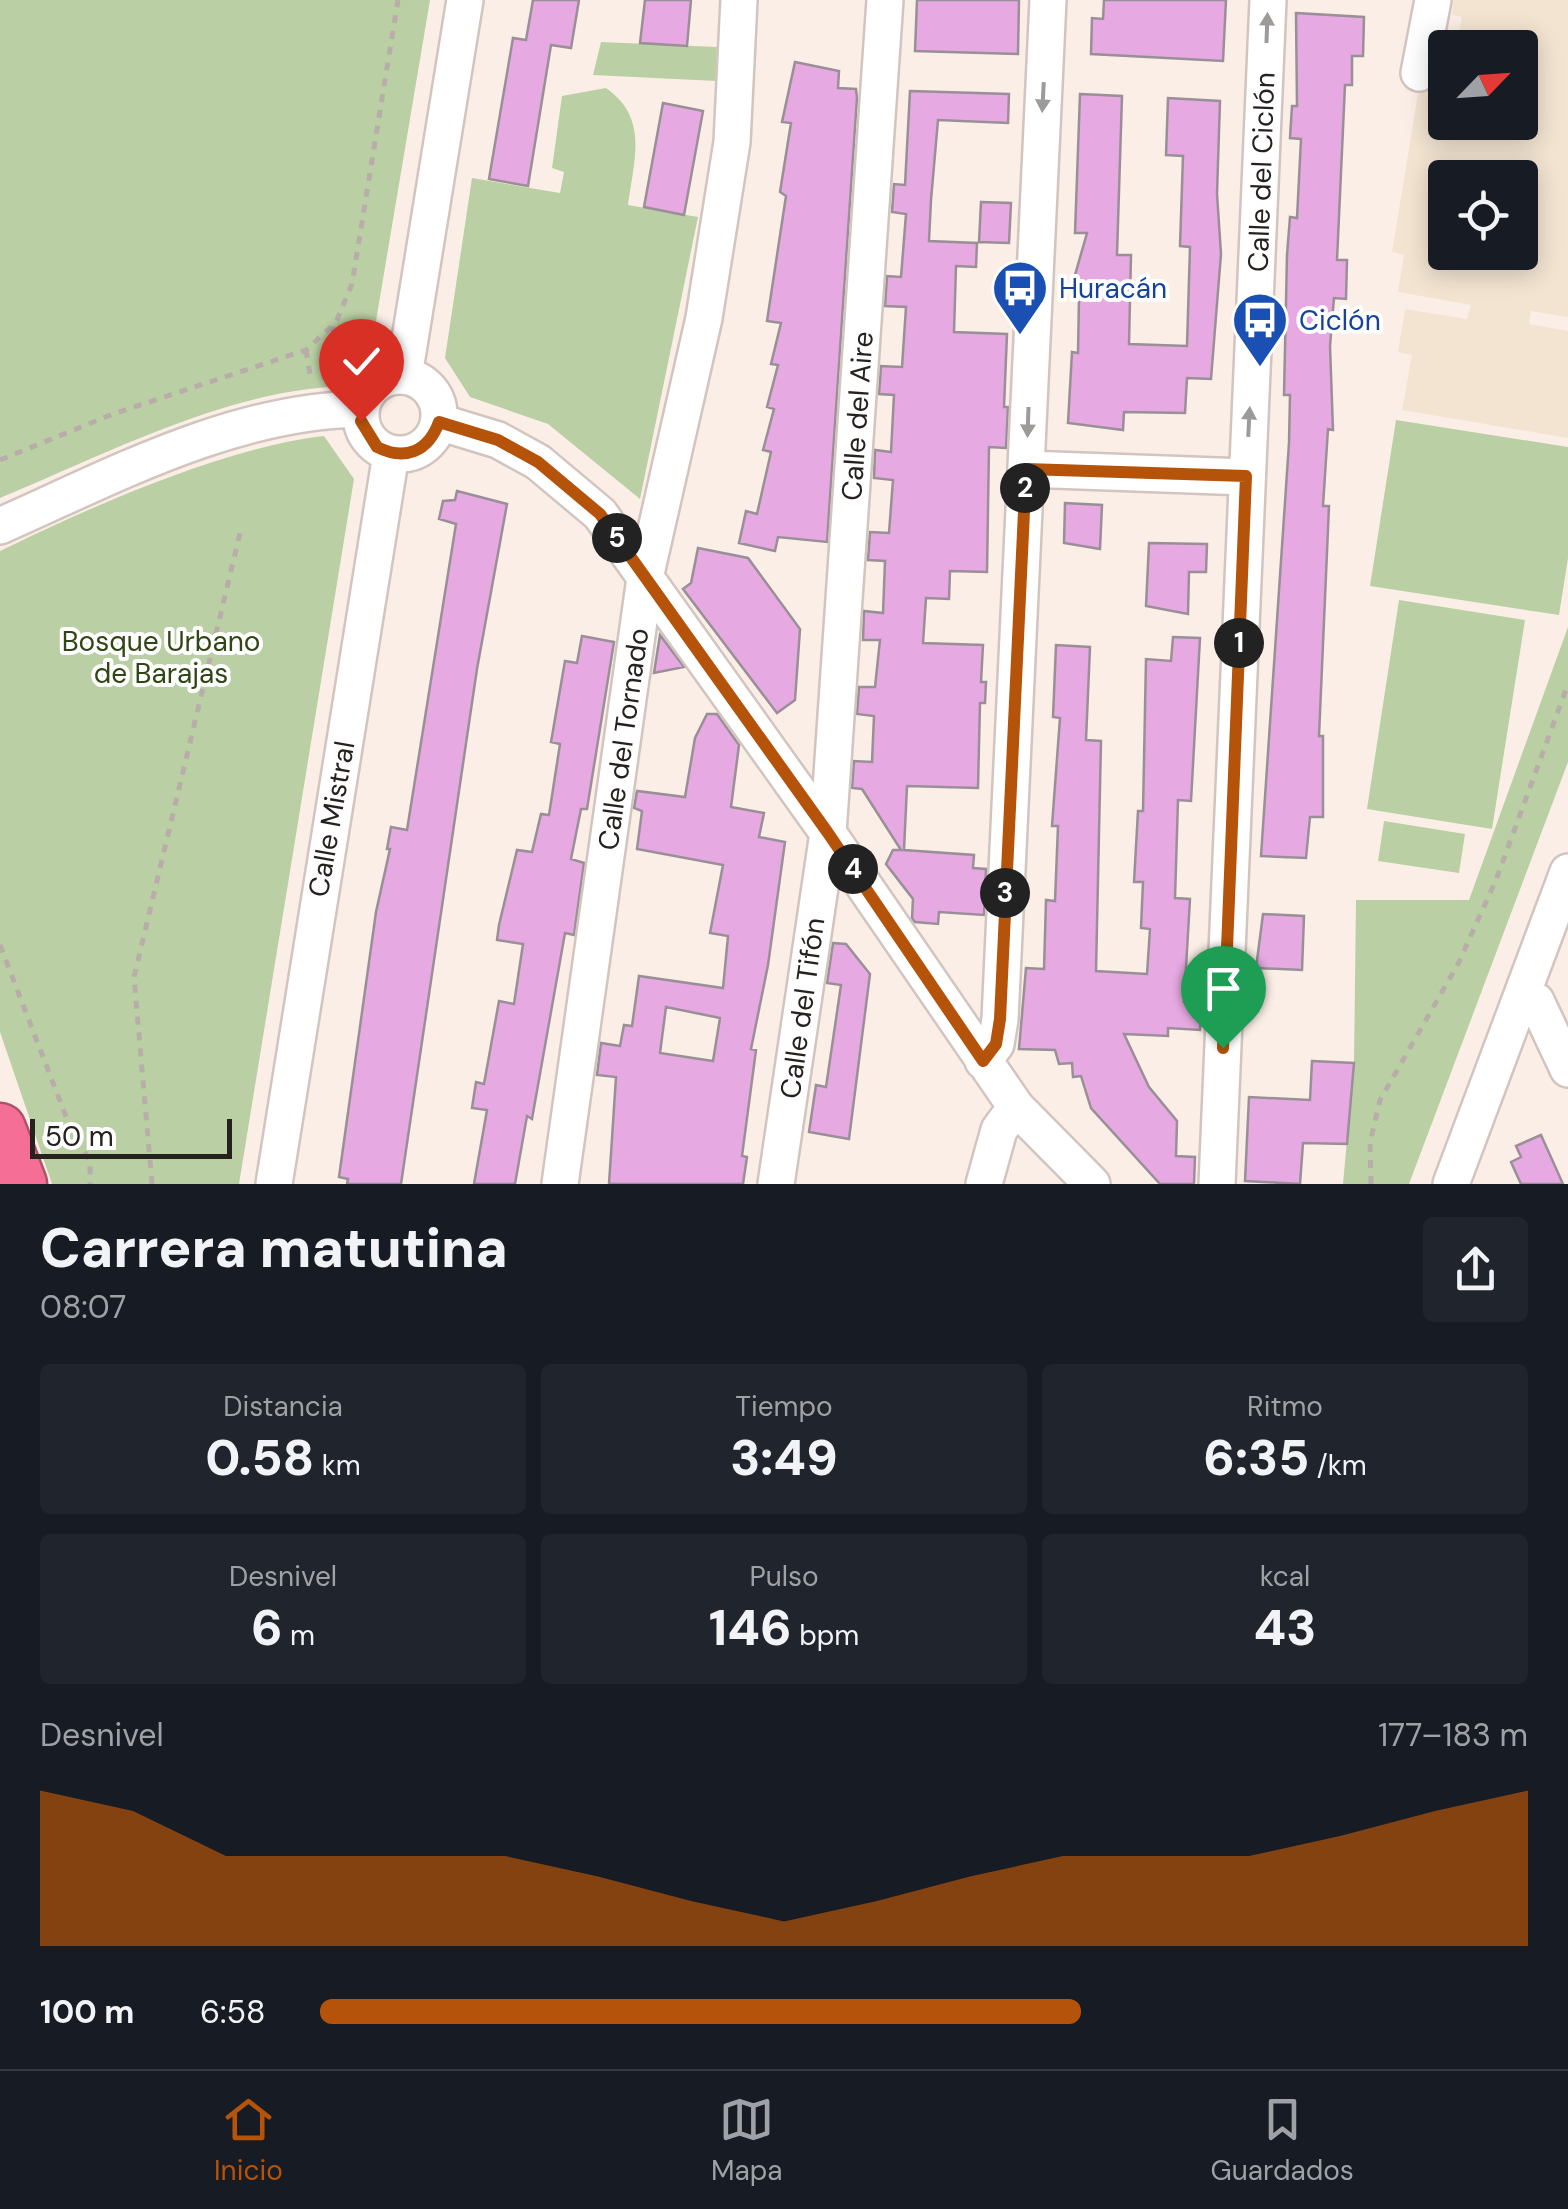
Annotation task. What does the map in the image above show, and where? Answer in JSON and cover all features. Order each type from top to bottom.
[{"type":"highway","points":[[0,1129],[22,1184]]},
{"type":"street","points":[[404,376],[465,0]]},
{"type":"street","name":"Calle del Tornado","points":[[560,1184],[645,578],[704,318],[732,142],[739,0]]},
{"type":"street","name":"Calle del Aire","points":[[828,833],[885,0]]},
{"type":"street","points":[[983,1061],[996,1044],[1000,1019],[1048,0]]},
{"type":"street","name":"Calle del Ciclón","points":[[1217,1184],[1268,0]]},
{"type":"street","points":[[1419,72],[1433,0]]},
{"type":"street","points":[[404,376],[431,392],[439,422],[427,444],[404,455],[390,454],[366,436],[361,408],[378,382],[404,376]]},
{"type":"street","points":[[0,526],[176,448],[314,410],[361,408]]},
{"type":"street","points":[[439,422],[498,440],[538,462],[600,514],[828,833],[1016,1107],[1092,1184]]},
{"type":"street","name":"Calle Mistral","points":[[274,1184],[390,454]]},
{"type":"street","points":[[1026,469],[1246,476]]},
{"type":"street","name":"Calle del Tifón","points":[[776,1184],[828,833]]},
{"type":"street","points":[[1451,1184],[1568,872]]},
{"type":"street","points":[[1522,995],[1536,1002],[1568,1070]]},
{"type":"street","points":[[984,1184],[999,1130],[1016,1107]]},
{"type":"path","points":[[0,460],[113,414],[306,350],[329,328],[352,284],[398,0]]},
{"type":"path","points":[[329,328],[381,340],[391,330]]},
{"type":"path","points":[[306,350],[313,395]]},
{"type":"path","points":[[152,1184],[134,977],[240,533]]},
{"type":"path","points":[[1371,1184],[1370,1142],[1380,1100],[1466,947],[1568,684]]},
{"type":"path","points":[[0,945],[70,1127],[90,1160],[90,1184]]},
{"type":"shaded area","points":[[1454,0],[1568,0],[1568,317],[1531,311],[1529,324],[1568,331],[1568,438],[1402,410],[1412,355],[1398,352],[1405,309],[1467,319],[1471,305],[1398,292],[1404,255],[1392,252],[1419,87],[1428,89],[1428,140],[1538,140],[1538,30],[1460,30],[1462,17],[1452,15]]},
{"type":"green space","points":[[0,0],[430,0],[376,321],[363,354],[330,387],[246,401],[204,414],[0,498]]},
{"type":"green space","points":[[601,42],[717,47],[716,81],[593,75]]},
{"type":"green space","points":[[606,88],[620,100],[633,126],[635,156],[628,205],[698,217],[640,499],[548,424],[470,397],[445,358],[472,178],[560,193],[564,172],[552,168],[562,96]]},
{"type":"green space","points":[[1396,420],[1568,447],[1568,558],[1559,615],[1370,586]]},
{"type":"green space","name":"Bosque Urbano de Barajas","points":[[324,436],[354,479],[239,1184],[52,1184],[0,1032],[0,551],[159,481],[244,452]]},
{"type":"green space","points":[[1399,600],[1525,620],[1492,829],[1367,809]]},
{"type":"green space","points":[[1568,627],[1568,762],[1409,1184],[1343,1184],[1354,1063],[1356,900],[1469,900]]},
{"type":"green space","points":[[1384,821],[1465,834],[1459,873],[1378,861]]},
{"type":"building","points":[[533,0],[579,0],[571,48],[551,45],[528,186],[489,179],[513,38],[526,40]]},
{"type":"building","points":[[645,0],[691,0],[687,46],[640,43]]},
{"type":"building","points":[[917,0],[1019,0],[1018,54],[915,51]]},
{"type":"building","points":[[1104,0],[1226,0],[1223,61],[1091,54],[1092,18],[1103,19]]},
{"type":"building","points":[[1296,13],[1364,17],[1363,56],[1352,56],[1352,85],[1345,85],[1337,260],[1347,260],[1346,299],[1334,298],[1330,346],[1333,430],[1328,429],[1323,506],[1329,506],[1319,736],[1323,736],[1323,817],[1310,817],[1306,858],[1261,856],[1289,443],[1290,395],[1284,395],[1287,255],[1290,217],[1297,218],[1301,139],[1290,138],[1292,106],[1297,106]]},
{"type":"building","points":[[795,62],[839,71],[838,88],[856,89],[857,98],[827,542],[778,537],[775,551],[739,543],[746,511],[757,514],[771,452],[763,450],[774,409],[767,407],[778,365],[771,364],[781,323],[767,321],[786,196],[780,192],[791,123],[782,122]]},
{"type":"building","points":[[910,91],[1009,94],[1008,123],[938,120],[931,200],[929,241],[977,243],[976,267],[956,266],[954,332],[1007,334],[1004,407],[1008,407],[1006,448],[989,447],[987,572],[950,571],[949,599],[926,598],[923,643],[983,645],[981,682],[986,682],[985,703],[980,703],[978,788],[907,786],[904,850],[974,855],[973,868],[986,869],[984,915],[939,912],[938,924],[915,922],[912,918],[913,899],[886,864],[893,850],[901,850],[862,789],[852,788],[854,761],[872,762],[874,716],[857,714],[859,687],[875,687],[880,640],[863,640],[864,611],[883,613],[885,561],[868,560],[870,532],[889,533],[893,480],[874,478],[875,450],[891,452],[894,395],[879,394],[881,366],[902,367],[906,307],[885,306],[887,276],[901,277],[906,214],[892,212],[894,184],[905,185]]},
{"type":"building","points":[[1080,94],[1122,96],[1117,255],[1131,255],[1129,344],[1187,346],[1190,247],[1180,246],[1183,156],[1166,155],[1168,98],[1220,101],[1217,194],[1221,254],[1211,379],[1187,378],[1185,413],[1124,412],[1123,430],[1068,423],[1072,352],[1078,353],[1079,297],[1074,297],[1075,275],[1087,233],[1075,233]]},
{"type":"building","points":[[663,103],[703,111],[684,215],[644,207]]},
{"type":"building","points":[[981,202],[1011,203],[1009,243],[979,242]]},
{"type":"building","points":[[457,491],[507,504],[477,669],[401,1184],[347,1184],[348,1179],[339,1177],[376,912],[391,827],[407,830],[456,524],[439,519],[443,501],[455,500]]},
{"type":"building","points":[[1065,503],[1102,505],[1100,549],[1064,543]]},
{"type":"building","points":[[1149,543],[1207,544],[1206,572],[1189,572],[1188,614],[1146,606]]},
{"type":"building","points":[[698,548],[748,558],[800,629],[795,700],[777,713],[683,589],[691,583]]},
{"type":"building","points":[[660,635],[684,667],[654,673]]},
{"type":"building","points":[[582,636],[614,642],[587,809],[581,809],[571,859],[584,863],[574,935],[565,933],[532,1119],[527,1116],[515,1184],[474,1184],[487,1110],[472,1108],[476,1082],[484,1084],[499,1001],[514,1004],[523,944],[497,940],[499,925],[517,850],[532,852],[541,814],[549,815],[560,744],[551,742],[565,661],[577,663]]},
{"type":"building","points":[[1173,637],[1200,638],[1191,801],[1178,800],[1175,898],[1190,899],[1184,1002],[1202,1002],[1200,1030],[1168,1028],[1168,1036],[1124,1034],[1149,1087],[1177,1121],[1176,1156],[1195,1157],[1194,1184],[1160,1184],[1091,1108],[1081,1076],[1073,1077],[1072,1063],[1059,1064],[1055,1050],[1019,1049],[1026,968],[1044,969],[1046,900],[1055,901],[1058,826],[1052,826],[1060,718],[1053,717],[1056,645],[1090,647],[1086,740],[1101,741],[1096,971],[1147,974],[1150,929],[1141,928],[1143,882],[1134,882],[1138,811],[1143,811],[1146,659],[1171,661]]},
{"type":"building","points":[[707,714],[717,714],[739,745],[731,807],[764,813],[759,837],[785,842],[768,965],[751,1049],[756,1050],[742,1156],[747,1157],[743,1184],[609,1184],[616,1077],[597,1075],[601,1043],[620,1046],[624,1025],[632,1026],[639,976],[723,988],[728,936],[710,933],[723,865],[637,849],[642,811],[634,808],[637,791],[685,797],[695,738]],"holes":[[[666,1007],[720,1018],[713,1061],[660,1053]]]},
{"type":"building","points":[[1263,914],[1304,916],[1302,970],[1256,968]]},
{"type":"building","points":[[833,943],[846,944],[870,974],[849,1139],[809,1132],[816,1085],[826,1087],[841,985],[827,983]]},
{"type":"building","points":[[1312,1061],[1354,1063],[1347,1144],[1303,1143],[1300,1184],[1245,1181],[1249,1097],[1310,1100]]},
{"type":"building","points":[[1541,1135],[1563,1184],[1521,1184],[1511,1162],[1521,1157],[1516,1146]]},
{"type":"place","name":"Huracán","points":[[1020,337]]},
{"type":"place","name":"Ciclón","points":[[1260,369]]},
{"type":"route","points":[[361,421],[366,436],[377,447],[390,454],[404,455],[427,444],[439,422],[463,426],[538,462],[600,514],[828,833],[983,1061],[996,1044],[1000,1019],[1026,469],[1246,476],[1223,1048]]}]
